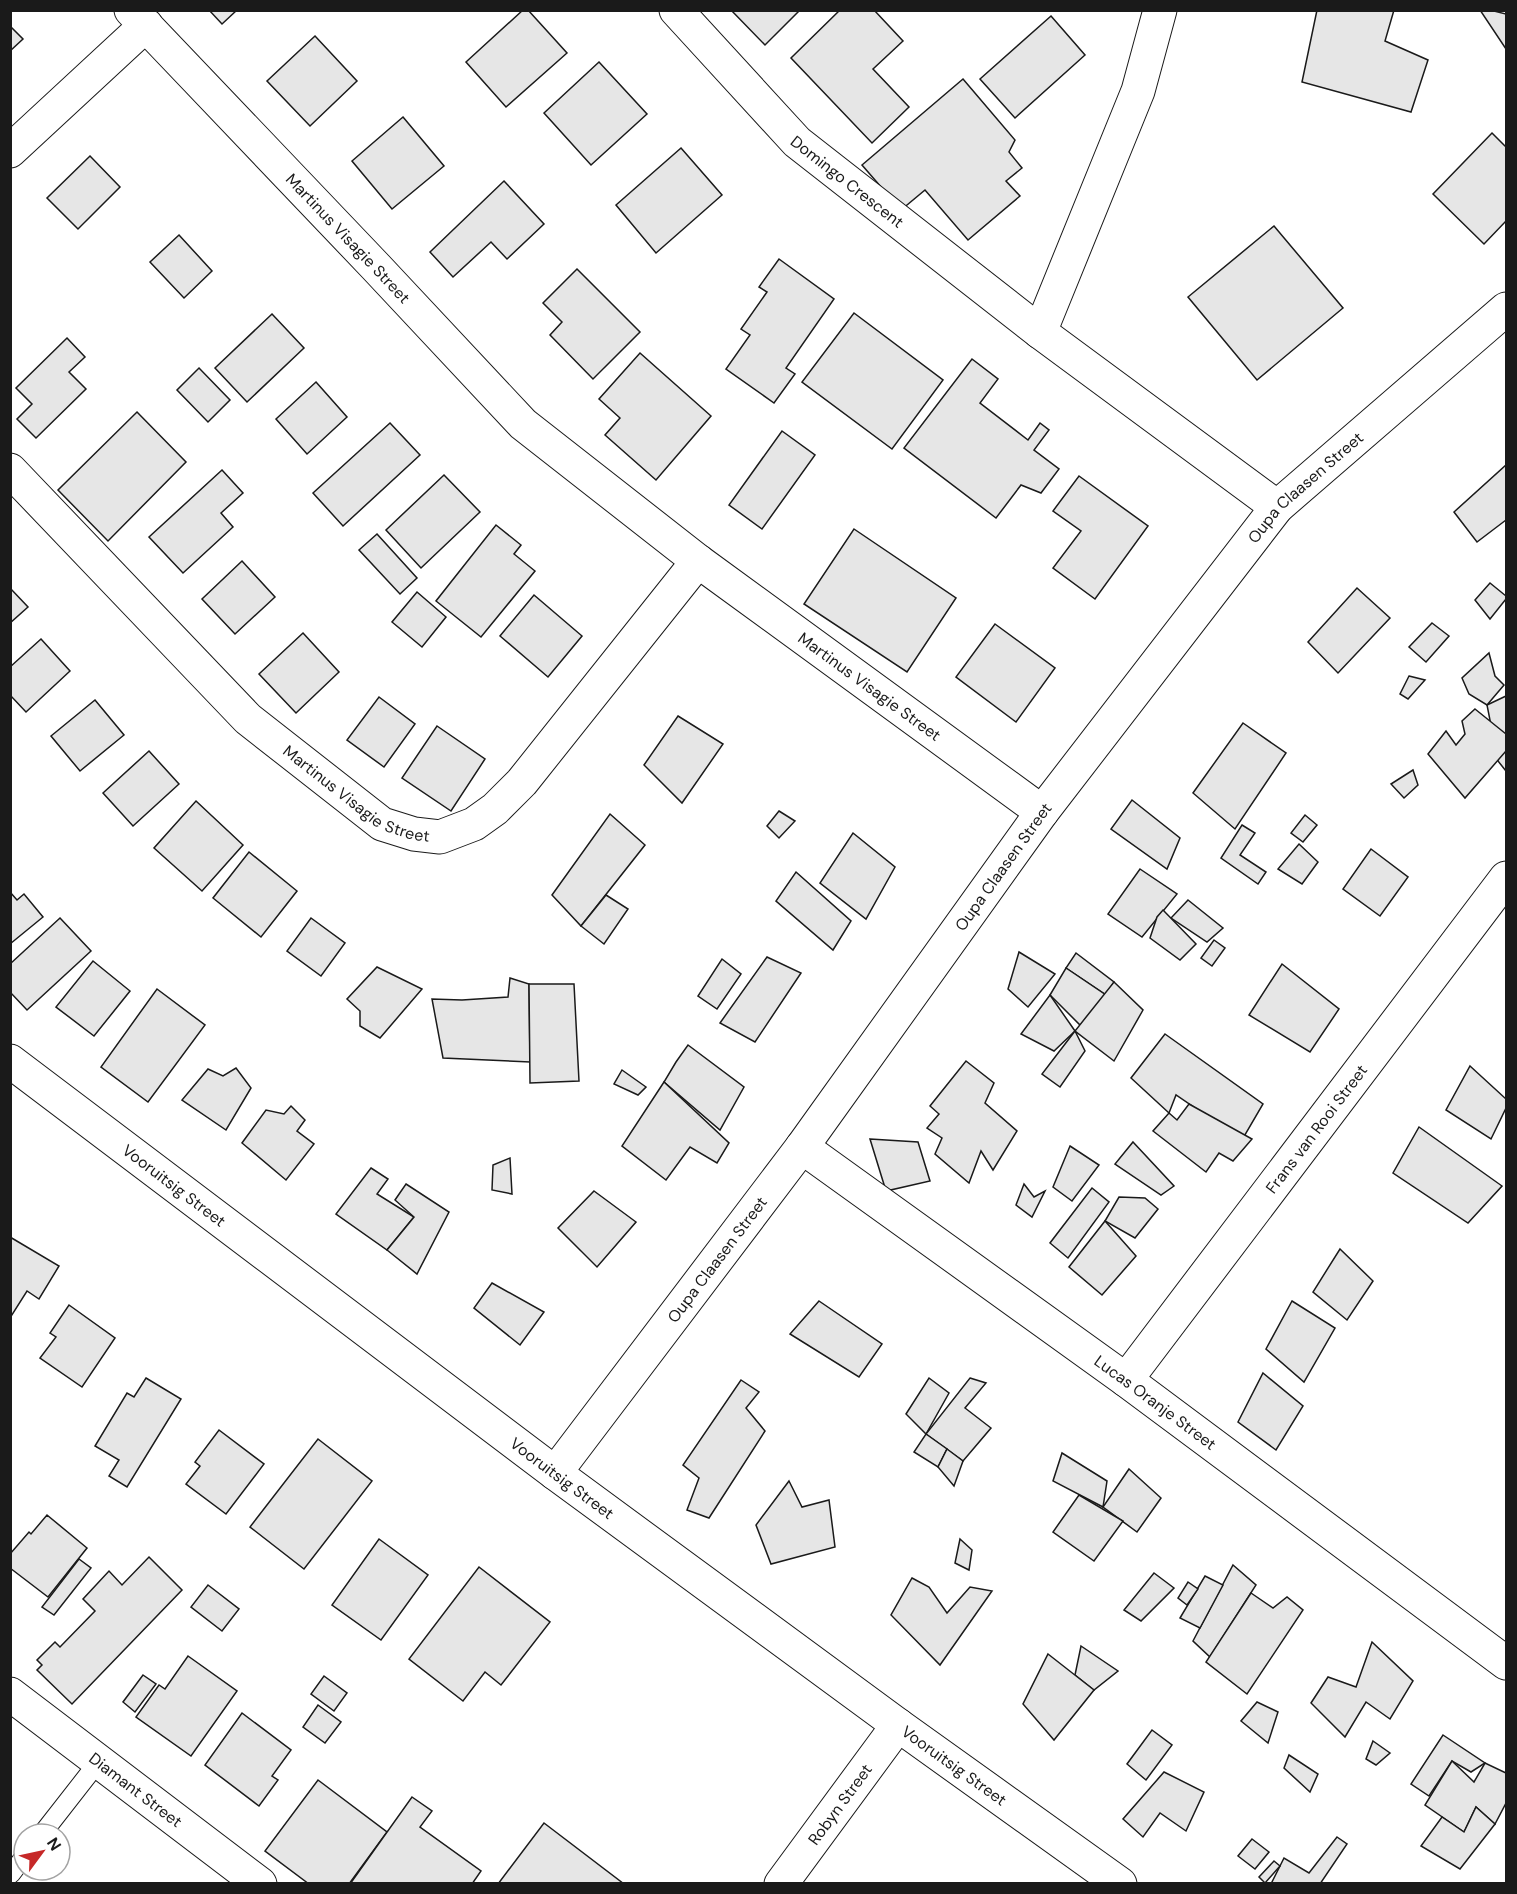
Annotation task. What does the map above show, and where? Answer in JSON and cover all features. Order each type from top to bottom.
[{"type":"street","name":"Domingo Crescent","points":[[676,10],[797,142],[1040,332],[1276,507]]},
{"type":"street","points":[[1040,332],[1138,91],[1160,10]]},
{"type":"street","name":"Martinus Visagie Street","points":[[10,151],[139,18],[523,424],[698,561],[1042,812]]},
{"type":"street","name":"Oupa Claasen Street","points":[[555,1473],[802,1147],[1042,812],[1276,507],[1506,309]]},
{"type":"street","name":"Martinus Visagie Street","points":[[10,470],[248,719],[382,824],[414,834],[440,837],[474,824],[495,809],[522,782],[698,561]]},
{"type":"street","name":"Frans van Rooi Street","points":[[1126,1380],[1506,878]]},
{"type":"street","name":"Vooruitsig Street","points":[[10,1061],[555,1473],[898,1725],[1120,1884]]},
{"type":"street","name":"Lucas Oranje Street","points":[[802,1147],[1126,1380],[1506,1663]]},
{"type":"street","name":"Diamant Street","points":[[10,1694],[260,1884]]},
{"type":"street","name":"Robyn Street","points":[[782,1884],[898,1725]]},
{"type":"lane","points":[[51,1822],[99,1761]]},
{"type":"lane","points":[[11,1873],[25,1884]]},
{"type":"building","points":[[209,10],[237,10],[222,24]]},
{"type":"building","points":[[523,10],[528,10],[567,53],[506,107],[466,62]]},
{"type":"building","points":[[731,10],[800,10],[765,45]]},
{"type":"building","points":[[840,10],[874,10],[903,41],[873,69],[909,107],[872,143],[791,58]]},
{"type":"building","points":[[1317,10],[1394,10],[1385,41],[1428,60],[1411,112],[1302,82]]},
{"type":"building","points":[[1480,10],[1506,14],[1506,49]]},
{"type":"building","points":[[1051,16],[1085,55],[1015,118],[980,79]]},
{"type":"building","points":[[10,26],[23,39],[10,51]]},
{"type":"building","points":[[315,36],[357,81],[310,126],[267,81]]},
{"type":"building","points":[[599,62],[647,114],[591,165],[544,113]]},
{"type":"building","points":[[963,79],[1015,140],[1009,152],[1022,168],[1006,181],[1020,196],[968,240],[925,190],[901,210],[862,165]]},
{"type":"building","points":[[403,117],[444,166],[392,209],[352,161]]},
{"type":"building","points":[[1492,133],[1506,147],[1506,221],[1484,244],[1433,194]]},
{"type":"building","points":[[681,148],[722,195],[656,253],[616,205]]},
{"type":"building","points":[[90,156],[120,187],[78,229],[47,198]]},
{"type":"building","points":[[504,181],[544,224],[507,259],[491,242],[453,277],[430,252]]},
{"type":"building","points":[[1274,226],[1343,308],[1257,380],[1188,297]]},
{"type":"building","points":[[179,235],[212,271],[184,298],[150,262]]},
{"type":"building","points":[[779,259],[834,299],[786,368],[795,374],[774,403],[726,369],[750,335],[741,329],[767,292],[759,287]]},
{"type":"building","points":[[577,269],[640,332],[593,379],[550,335],[562,322],[543,303]]},
{"type":"building","points":[[854,313],[943,380],[892,449],[802,382]]},
{"type":"building","points":[[272,314],[304,348],[247,402],[215,368]]},
{"type":"building","points":[[67,338],[85,357],[69,372],[86,389],[36,438],[17,419],[32,404],[16,388]]},
{"type":"building","points":[[640,353],[711,416],[656,480],[605,435],[620,418],[599,399]]},
{"type":"building","points":[[972,359],[998,379],[980,403],[1028,440],[1040,423],[1049,430],[1034,450],[1059,469],[1041,493],[1021,485],[996,518],[904,448]]},
{"type":"building","points":[[199,368],[230,400],[208,422],[177,390]]},
{"type":"building","points":[[316,382],[347,417],[307,454],[276,419]]},
{"type":"building","points":[[137,412],[186,462],[108,541],[58,490]]},
{"type":"building","points":[[390,423],[420,455],[343,526],[313,493]]},
{"type":"building","points":[[782,431],[815,455],[762,529],[729,505]]},
{"type":"building","points":[[1506,465],[1506,520],[1477,542],[1454,512]]},
{"type":"building","points":[[222,470],[243,493],[221,513],[233,527],[183,573],[149,537]]},
{"type":"building","points":[[444,475],[480,512],[421,568],[386,530]]},
{"type":"building","points":[[1079,476],[1148,526],[1095,599],[1053,568],[1081,531],[1053,511]]},
{"type":"building","points":[[496,525],[521,545],[514,554],[535,571],[481,637],[436,601]]},
{"type":"building","points":[[854,529],[956,598],[907,672],[804,604]]},
{"type":"building","points":[[377,534],[417,578],[400,594],[359,550]]},
{"type":"building","points":[[242,561],[275,597],[235,634],[202,599]]},
{"type":"building","points":[[1490,583],[1506,596],[1506,599],[1490,619],[1475,600]]},
{"type":"building","points":[[10,588],[28,607],[10,623]]},
{"type":"building","points":[[1357,588],[1390,618],[1338,673],[1308,642]]},
{"type":"building","points":[[417,592],[446,617],[422,647],[392,622]]},
{"type":"building","points":[[534,595],[582,636],[548,677],[500,636]]},
{"type":"building","points":[[1432,623],[1449,636],[1426,662],[1409,647]]},
{"type":"building","points":[[995,624],[1055,668],[1016,722],[956,677]]},
{"type":"building","points":[[303,633],[339,672],[296,713],[259,674]]},
{"type":"building","points":[[41,639],[70,671],[26,712],[10,695],[10,667]]},
{"type":"building","points":[[1489,653],[1495,676],[1504,685],[1487,705],[1469,694],[1462,678]]},
{"type":"building","points":[[1409,676],[1425,680],[1408,699],[1400,694]]},
{"type":"building","points":[[1506,696],[1506,771],[1498,761],[1487,705]]},
{"type":"building","points":[[379,697],[415,724],[384,767],[347,740]]},
{"type":"building","points":[[95,700],[124,735],[80,771],[51,736]]},
{"type":"building","points":[[1475,709],[1506,734],[1506,751],[1465,798],[1428,754],[1446,731],[1456,745],[1465,734],[1462,721]]},
{"type":"building","points":[[678,716],[723,744],[682,803],[644,765]]},
{"type":"building","points":[[1243,723],[1286,753],[1235,829],[1193,793]]},
{"type":"building","points":[[437,726],[485,759],[451,811],[402,778]]},
{"type":"building","points":[[149,751],[179,784],[133,826],[103,793]]},
{"type":"building","points":[[1413,770],[1418,785],[1404,798],[1391,784]]},
{"type":"building","points":[[1132,800],[1180,838],[1167,869],[1111,829]]},
{"type":"building","points":[[196,801],[243,845],[202,891],[154,848]]},
{"type":"building","points":[[779,811],[795,821],[779,838],[767,826]]},
{"type":"building","points":[[610,814],[645,845],[581,926],[552,895]]},
{"type":"building","points":[[1305,815],[1317,825],[1303,842],[1291,833]]},
{"type":"building","points":[[1242,825],[1255,833],[1240,855],[1266,872],[1258,884],[1221,858]]},
{"type":"building","points":[[853,833],[895,867],[866,919],[820,883]]},
{"type":"building","points":[[1299,844],[1318,862],[1302,884],[1278,869]]},
{"type":"building","points":[[1371,849],[1408,877],[1380,916],[1343,889]]},
{"type":"building","points":[[249,852],[297,891],[261,937],[213,898]]},
{"type":"building","points":[[1140,869],[1177,894],[1142,937],[1108,914]]},
{"type":"building","points":[[796,872],[851,921],[833,950],[776,901]]},
{"type":"building","points":[[10,892],[17,900],[24,894],[43,917],[10,944]]},
{"type":"building","points":[[606,895],[628,909],[604,944],[581,926]]},
{"type":"building","points":[[1188,900],[1223,928],[1207,942],[1171,918]]},
{"type":"building","points":[[1163,910],[1196,944],[1180,960],[1150,938],[1157,917]]},
{"type":"building","points":[[60,918],[91,951],[27,1010],[10,992],[10,964]]},
{"type":"building","points":[[311,918],[345,943],[321,976],[287,951]]},
{"type":"building","points":[[1214,940],[1225,948],[1212,966],[1201,958]]},
{"type":"building","points":[[1019,952],[1055,974],[1028,1007],[1008,989]]},
{"type":"building","points":[[1076,953],[1114,982],[1106,995],[1066,968]]},
{"type":"building","points":[[767,957],[801,973],[755,1042],[720,1023]]},
{"type":"building","points":[[722,959],[741,974],[717,1009],[698,996]]},
{"type":"building","points":[[93,961],[130,991],[94,1036],[56,1007]]},
{"type":"building","points":[[1282,964],[1339,1009],[1310,1052],[1249,1015]]},
{"type":"building","points":[[377,967],[422,989],[380,1038],[360,1026],[360,1011],[347,999]]},
{"type":"building","points":[[1066,968],[1106,995],[1082,1027],[1050,995]]},
{"type":"building","points":[[510,978],[529,984],[530,1062],[443,1058],[432,999],[508,997]]},
{"type":"building","points":[[1114,982],[1143,1010],[1114,1061],[1075,1031]]},
{"type":"building","points":[[529,984],[574,984],[579,1081],[530,1083]]},
{"type":"building","points":[[157,989],[205,1025],[148,1102],[101,1067]]},
{"type":"building","points":[[1050,995],[1075,1031],[1054,1051],[1021,1034]]},
{"type":"building","points":[[1075,1031],[1085,1051],[1060,1087],[1042,1074]]},
{"type":"building","points":[[1165,1034],[1263,1104],[1242,1140],[1176,1095],[1169,1113],[1131,1078]]},
{"type":"building","points":[[688,1045],[744,1087],[720,1130],[664,1082]]},
{"type":"building","points":[[966,1061],[994,1083],[985,1103],[1017,1131],[993,1170],[981,1151],[969,1183],[935,1154],[942,1138],[927,1128],[939,1114],[930,1106]]},
{"type":"building","points":[[1470,1066],[1506,1099],[1506,1108],[1491,1139],[1446,1110]]},
{"type":"building","points":[[236,1068],[251,1088],[226,1130],[182,1100],[208,1069],[223,1076]]},
{"type":"building","points":[[622,1070],[646,1087],[638,1095],[614,1084]]},
{"type":"building","points":[[664,1082],[729,1143],[717,1163],[690,1147],[666,1180],[622,1146]]},
{"type":"building","points":[[1189,1104],[1252,1139],[1233,1161],[1219,1153],[1206,1172],[1153,1131],[1169,1113],[1177,1120]]},
{"type":"building","points":[[291,1106],[305,1120],[297,1131],[314,1144],[286,1180],[242,1143],[266,1110],[284,1114]]},
{"type":"building","points":[[1419,1127],[1502,1186],[1468,1223],[1393,1173]]},
{"type":"building","points":[[870,1139],[918,1142],[930,1181],[886,1191]]},
{"type":"building","points":[[1133,1142],[1174,1186],[1161,1195],[1115,1164]]},
{"type":"building","points":[[1070,1146],[1099,1165],[1072,1201],[1053,1187]]},
{"type":"building","points":[[510,1158],[512,1194],[492,1190],[493,1165]]},
{"type":"building","points":[[371,1168],[388,1179],[377,1194],[414,1217],[387,1250],[336,1214]]},
{"type":"building","points":[[406,1184],[449,1212],[417,1274],[387,1250],[414,1217],[395,1200]]},
{"type":"building","points":[[1024,1184],[1034,1197],[1045,1191],[1032,1217],[1016,1205]]},
{"type":"building","points":[[1092,1188],[1109,1202],[1068,1258],[1050,1243]]},
{"type":"building","points":[[594,1191],[636,1222],[597,1267],[558,1228]]},
{"type":"building","points":[[1119,1197],[1145,1198],[1158,1209],[1135,1238],[1105,1221]]},
{"type":"building","points":[[1105,1221],[1136,1256],[1102,1295],[1069,1267]]},
{"type":"building","points":[[10,1237],[59,1266],[39,1299],[27,1291],[10,1318]]},
{"type":"building","points":[[1340,1249],[1373,1281],[1347,1320],[1313,1292]]},
{"type":"building","points":[[492,1283],[544,1312],[520,1345],[474,1308]]},
{"type":"building","points":[[819,1301],[882,1344],[859,1377],[790,1334]]},
{"type":"building","points":[[1292,1301],[1335,1328],[1304,1382],[1266,1349]]},
{"type":"building","points":[[69,1305],[115,1338],[82,1387],[40,1358],[56,1337],[50,1333]]},
{"type":"building","points":[[1263,1373],[1303,1406],[1276,1450],[1238,1422]]},
{"type":"building","points":[[146,1378],[181,1399],[127,1487],[109,1476],[119,1460],[95,1446],[127,1393],[134,1397]]},
{"type":"building","points":[[929,1378],[949,1393],[926,1434],[906,1414]]},
{"type":"building","points":[[970,1378],[986,1383],[965,1408],[991,1428],[963,1461],[926,1434]]},
{"type":"building","points":[[741,1380],[759,1392],[746,1408],[765,1431],[709,1518],[687,1510],[699,1478],[683,1465]]},
{"type":"building","points":[[219,1430],[264,1464],[226,1514],[186,1484],[200,1466],[195,1462]]},
{"type":"building","points":[[926,1434],[947,1449],[938,1467],[914,1452]]},
{"type":"building","points":[[318,1439],[372,1481],[304,1569],[250,1527]]},
{"type":"building","points":[[947,1449],[963,1461],[954,1486],[938,1467]]},
{"type":"building","points":[[1062,1453],[1107,1481],[1103,1507],[1053,1481]]},
{"type":"building","points":[[1129,1469],[1161,1498],[1137,1532],[1103,1507]]},
{"type":"building","points":[[789,1481],[802,1507],[829,1500],[835,1547],[771,1564],[756,1525]]},
{"type":"building","points":[[1079,1495],[1123,1521],[1094,1561],[1053,1532]]},
{"type":"building","points":[[47,1515],[87,1548],[48,1597],[10,1568],[10,1554]]},
{"type":"building","points":[[379,1539],[428,1575],[381,1640],[332,1605]]},
{"type":"building","points":[[960,1539],[972,1550],[969,1570],[955,1563]]},
{"type":"building","points":[[149,1557],[182,1590],[72,1704],[37,1670],[42,1665],[37,1660],[55,1642],[60,1647],[95,1611],[83,1599],[109,1571],[122,1585]]},
{"type":"building","points":[[79,1559],[91,1568],[54,1615],[42,1607]]},
{"type":"building","points":[[1233,1565],[1256,1585],[1210,1657],[1193,1641]]},
{"type":"building","points":[[479,1567],[550,1622],[501,1685],[485,1672],[463,1701],[409,1659]]},
{"type":"building","points":[[1154,1573],[1174,1588],[1141,1621],[1124,1610]]},
{"type":"building","points":[[1205,1576],[1223,1585],[1200,1628],[1180,1618]]},
{"type":"building","points":[[912,1578],[929,1587],[947,1613],[970,1587],[992,1591],[940,1665],[891,1615]]},
{"type":"building","points":[[1188,1582],[1198,1589],[1187,1605],[1178,1598]]},
{"type":"building","points":[[208,1585],[239,1609],[222,1631],[191,1607]]},
{"type":"building","points":[[1251,1593],[1273,1608],[1287,1597],[1303,1610],[1247,1694],[1206,1662]]},
{"type":"building","points":[[1372,1642],[1413,1681],[1390,1719],[1366,1702],[1345,1737],[1311,1703],[1328,1677],[1356,1687]]},
{"type":"building","points":[[1081,1646],[1118,1671],[1094,1690],[1075,1675]]},
{"type":"building","points":[[1048,1654],[1094,1690],[1054,1740],[1023,1704]]},
{"type":"building","points":[[188,1656],[237,1691],[191,1756],[136,1717],[159,1685],[165,1689]]},
{"type":"building","points":[[143,1675],[156,1684],[135,1712],[123,1702]]},
{"type":"building","points":[[324,1676],[347,1693],[334,1711],[311,1694]]},
{"type":"building","points":[[1257,1702],[1278,1712],[1268,1743],[1241,1721]]},
{"type":"building","points":[[318,1705],[341,1722],[325,1743],[303,1727]]},
{"type":"building","points":[[242,1713],[291,1750],[272,1776],[278,1780],[259,1806],[205,1765]]},
{"type":"building","points":[[1152,1730],[1172,1745],[1146,1780],[1127,1764]]},
{"type":"building","points":[[1443,1735],[1485,1763],[1471,1772],[1452,1761],[1429,1796],[1411,1784]]},
{"type":"building","points":[[1373,1741],[1390,1753],[1376,1765],[1366,1759]]},
{"type":"building","points":[[1289,1755],[1318,1774],[1310,1792],[1284,1768]]},
{"type":"building","points":[[1452,1761],[1474,1782],[1485,1763],[1506,1773],[1506,1803],[1495,1824],[1476,1807],[1464,1832],[1425,1805]]},
{"type":"building","points":[[1164,1772],[1204,1792],[1186,1831],[1160,1813],[1143,1837],[1123,1819]]},
{"type":"building","points":[[318,1780],[387,1832],[349,1884],[309,1884],[265,1851]]},
{"type":"building","points":[[412,1797],[432,1811],[420,1827],[481,1871],[472,1884],[350,1884]]},
{"type":"building","points":[[1476,1807],[1495,1824],[1460,1869],[1421,1846],[1442,1817],[1464,1832]]},
{"type":"building","points":[[544,1823],[624,1884],[498,1884]]},
{"type":"building","points":[[1337,1837],[1347,1844],[1320,1884],[1271,1884],[1284,1858],[1309,1873]]},
{"type":"building","points":[[1252,1839],[1269,1852],[1255,1869],[1238,1856]]},
{"type":"building","points":[[1274,1861],[1280,1866],[1265,1883],[1259,1877]]}]
